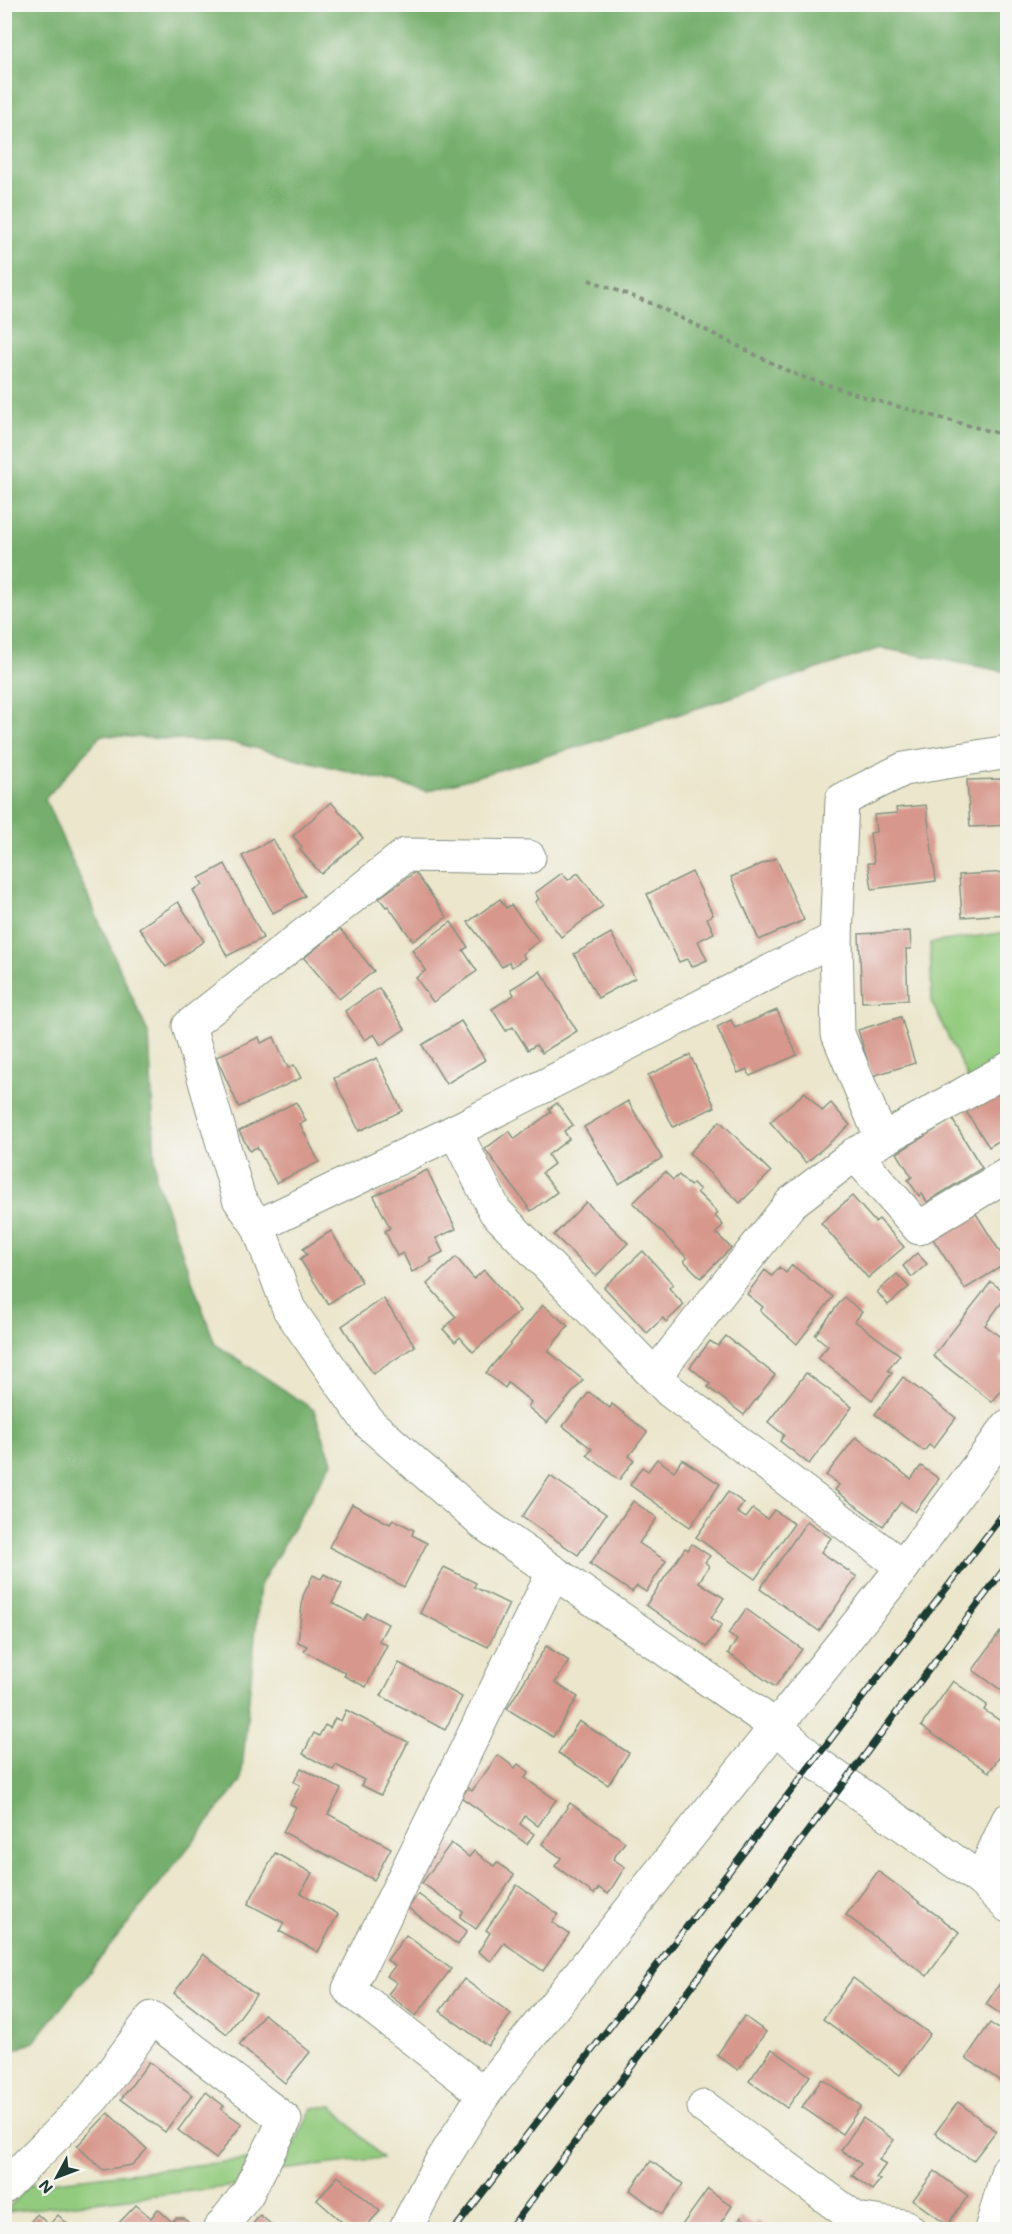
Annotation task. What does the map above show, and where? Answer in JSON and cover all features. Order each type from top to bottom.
[{"type":"street","points":[[1008,752],[904,769],[842,800],[836,938],[838,1034],[869,1147],[919,1228],[1008,1174]]},
{"type":"street","points":[[529,856],[405,855],[189,1026],[239,1199],[258,1226],[289,1309],[369,1423],[483,1523],[777,1727],[815,1762],[981,1880],[1008,1906]]},
{"type":"street","points":[[258,1226],[455,1131],[836,938]]},
{"type":"street","points":[[655,1375],[791,1203],[869,1147],[1008,1069]]},
{"type":"street","points":[[455,1131],[495,1211],[670,1391],[903,1567]]},
{"type":"street","points":[[405,2229],[435,2172],[484,2094],[903,1567],[1008,1426]]},
{"type":"street","points":[[484,2094],[349,1989],[553,1573]]},
{"type":"street","points":[[981,1880],[1008,1820]]},
{"type":"street","points":[[4,2187],[94,2097],[152,2018],[285,2120],[247,2194],[219,2229]]},
{"type":"street","points":[[704,2107],[856,2219],[904,2226],[909,2229]]},
{"type":"street","points":[[990,2229],[1008,2170]]},
{"type":"path","points":[[589,280],[653,304],[794,374],[874,400],[1008,435]]},
{"type":"green space","points":[[5,4],[1007,5],[1008,672],[881,648],[591,743],[427,791],[235,743],[101,735],[45,799],[149,1035],[156,1180],[215,1344],[314,1410],[332,1462],[260,1585],[241,1781],[34,2042],[5,2054]]},
{"type":"green space","points":[[1007,932],[1007,1068],[973,1089],[932,1003],[930,943]]},
{"type":"green space","points":[[332,2106],[382,2158],[280,2170],[313,2108]]},
{"type":"green space","points":[[251,2159],[235,2186],[5,2212],[30,2184]]},
{"type":"building","points":[[1002,779],[1002,783],[1008,782],[1008,825],[970,827],[967,780]]},
{"type":"building","points":[[331,802],[363,838],[321,874],[300,850],[302,847],[293,836]]},
{"type":"building","points":[[926,805],[936,881],[872,889],[868,863],[874,863],[870,833],[876,832],[874,815],[897,813],[896,808]]},
{"type":"building","points":[[273,839],[305,896],[273,913],[242,856]]},
{"type":"building","points":[[776,858],[804,920],[759,940],[731,877]]},
{"type":"building","points":[[225,864],[263,938],[227,956],[193,890],[203,885],[199,878]]},
{"type":"building","points":[[415,872],[447,917],[413,941],[388,906],[386,907],[379,898]]},
{"type":"building","points":[[692,872],[713,915],[707,918],[714,933],[698,941],[707,960],[691,967],[687,959],[679,962],[647,894]]},
{"type":"building","points":[[1008,872],[1008,914],[962,917],[959,875]]},
{"type":"building","points":[[562,873],[568,880],[578,873],[603,906],[561,937],[535,902],[539,899],[535,893]]},
{"type":"building","points":[[500,899],[506,908],[511,905],[539,941],[522,954],[525,958],[512,967],[509,962],[502,967],[468,922]]},
{"type":"building","points":[[178,902],[204,941],[166,967],[139,928]]},
{"type":"building","points":[[451,922],[468,947],[463,950],[477,971],[433,1002],[416,978],[426,970],[412,950]]},
{"type":"building","points":[[340,929],[374,971],[339,999],[304,958]]},
{"type":"building","points":[[910,931],[911,949],[906,949],[908,1000],[862,1002],[859,934]]},
{"type":"building","points":[[611,933],[635,978],[598,998],[574,954]]},
{"type":"building","points":[[540,971],[577,1031],[542,1053],[536,1045],[528,1050],[513,1027],[506,1031],[492,1009],[514,995],[511,989]]},
{"type":"building","points":[[379,988],[405,1029],[381,1045],[374,1034],[365,1040],[345,1011]]},
{"type":"building","points":[[777,1010],[797,1055],[750,1076],[747,1069],[738,1073],[717,1027],[731,1020],[735,1028]]},
{"type":"building","points":[[901,1017],[915,1063],[872,1076],[858,1030]]},
{"type":"building","points":[[461,1021],[485,1060],[446,1084],[422,1045]]},
{"type":"building","points":[[259,1037],[261,1043],[274,1037],[288,1068],[294,1065],[301,1078],[239,1107],[216,1057]]},
{"type":"building","points":[[690,1055],[715,1107],[673,1127],[648,1075]]},
{"type":"building","points":[[377,1058],[402,1111],[359,1131],[334,1078]]},
{"type":"building","points":[[1008,1086],[1008,1135],[989,1147],[965,1110]]},
{"type":"building","points":[[805,1092],[822,1111],[831,1103],[850,1125],[806,1163],[770,1122]]},
{"type":"building","points":[[628,1101],[662,1158],[619,1184],[584,1127]]},
{"type":"building","points":[[296,1102],[306,1121],[300,1124],[319,1162],[276,1183],[257,1147],[250,1151],[239,1131]]},
{"type":"building","points":[[557,1103],[573,1125],[564,1131],[569,1139],[548,1155],[554,1164],[542,1173],[557,1192],[531,1211],[485,1149],[509,1131],[515,1139],[551,1112],[549,1109]]},
{"type":"building","points":[[952,1119],[982,1168],[927,1202],[922,1194],[919,1196],[908,1180],[912,1177],[897,1153]]},
{"type":"building","points":[[720,1121],[771,1172],[740,1203],[689,1153]]},
{"type":"building","points":[[427,1170],[456,1229],[436,1238],[443,1252],[430,1259],[432,1262],[412,1272],[403,1253],[397,1256],[385,1231],[390,1228],[374,1196]]},
{"type":"building","points":[[665,1172],[673,1180],[679,1175],[690,1186],[693,1183],[700,1190],[697,1192],[718,1213],[715,1216],[723,1225],[716,1233],[731,1248],[701,1278],[684,1261],[687,1258],[633,1203]]},
{"type":"building","points":[[852,1196],[875,1222],[879,1219],[904,1247],[868,1278],[821,1223]]},
{"type":"building","points":[[586,1202],[628,1243],[596,1276],[554,1235]]},
{"type":"building","points":[[975,1212],[1007,1263],[965,1289],[933,1239]]},
{"type":"building","points":[[331,1231],[362,1282],[328,1304],[300,1259],[307,1254],[303,1249]]},
{"type":"building","points":[[643,1251],[673,1284],[669,1288],[684,1305],[666,1322],[663,1318],[647,1333],[604,1287]]},
{"type":"building","points":[[917,1253],[927,1264],[912,1277],[903,1266]]},
{"type":"building","points":[[456,1257],[474,1279],[484,1270],[520,1311],[473,1352],[460,1337],[455,1342],[443,1329],[456,1317],[427,1284]]},
{"type":"building","points":[[792,1265],[833,1297],[797,1344],[760,1311],[763,1307],[747,1294],[765,1270],[772,1276],[779,1267],[786,1273]]},
{"type":"building","points":[[897,1274],[909,1287],[888,1305],[877,1292]]},
{"type":"building","points":[[991,1282],[1008,1294],[985,1325],[1008,1343],[1008,1350],[1000,1360],[1008,1367],[1008,1383],[992,1402],[933,1356]]},
{"type":"building","points":[[844,1297],[862,1312],[855,1321],[900,1355],[888,1370],[892,1373],[872,1400],[818,1358],[828,1346],[815,1335]]},
{"type":"building","points":[[383,1298],[415,1346],[373,1374],[342,1326]]},
{"type":"building","points":[[543,1305],[568,1326],[548,1351],[583,1380],[547,1423],[528,1407],[531,1402],[508,1383],[505,1388],[486,1373]]},
{"type":"building","points":[[726,1336],[775,1375],[744,1415],[708,1387],[710,1384],[690,1367],[710,1341],[718,1346]]},
{"type":"building","points":[[806,1373],[852,1407],[809,1464],[780,1441],[784,1435],[768,1422]]},
{"type":"building","points":[[903,1377],[956,1418],[933,1448],[929,1445],[924,1451],[875,1414]]},
{"type":"building","points":[[589,1392],[610,1408],[612,1404],[647,1432],[629,1456],[634,1460],[619,1480],[587,1455],[592,1449],[563,1426]]},
{"type":"building","points":[[856,1437],[911,1479],[921,1466],[939,1479],[915,1512],[901,1502],[883,1526],[835,1490],[839,1485],[826,1475]]},
{"type":"building","points":[[657,1459],[674,1471],[682,1459],[720,1484],[690,1527],[630,1485],[642,1467],[648,1471]]},
{"type":"building","points":[[550,1476],[606,1514],[578,1555],[522,1517]]},
{"type":"building","points":[[728,1492],[744,1503],[737,1512],[746,1518],[753,1509],[767,1519],[774,1510],[794,1524],[755,1579],[696,1537]]},
{"type":"building","points":[[633,1501],[657,1518],[639,1543],[666,1561],[646,1592],[637,1586],[632,1592],[590,1564]]},
{"type":"building","points":[[352,1504],[390,1524],[393,1519],[414,1530],[412,1535],[427,1543],[404,1587],[329,1547]]},
{"type":"building","points":[[807,1521],[831,1538],[821,1552],[857,1577],[819,1631],[760,1589]]},
{"type":"building","points":[[692,1544],[710,1556],[705,1562],[709,1566],[699,1582],[724,1598],[711,1618],[722,1625],[707,1647],[646,1605],[685,1548],[688,1550]]},
{"type":"building","points":[[444,1567],[476,1583],[474,1587],[509,1604],[488,1647],[420,1613]]},
{"type":"building","points":[[324,1574],[342,1584],[332,1603],[363,1619],[367,1613],[388,1624],[379,1641],[387,1645],[366,1687],[344,1676],[346,1673],[304,1651],[307,1646],[298,1642],[303,1596],[313,1575],[321,1579]]},
{"type":"building","points":[[746,1609],[802,1649],[775,1687],[728,1653],[737,1640],[728,1634]]},
{"type":"building","points":[[1000,1632],[1008,1637],[1008,1695],[973,1670]]},
{"type":"building","points":[[546,1646],[569,1661],[555,1683],[578,1697],[553,1737],[507,1709]]},
{"type":"building","points":[[399,1663],[462,1697],[445,1730],[381,1696]]},
{"type":"building","points":[[953,1681],[987,1705],[984,1710],[1008,1726],[1008,1745],[989,1772],[921,1726]]},
{"type":"building","points":[[346,1710],[408,1742],[381,1795],[361,1785],[364,1780],[336,1765],[333,1770],[303,1754],[314,1733],[319,1736],[325,1725],[330,1728],[335,1718],[341,1721]]},
{"type":"building","points":[[579,1721],[629,1753],[608,1785],[558,1753]]},
{"type":"building","points":[[498,1755],[515,1768],[518,1764],[529,1772],[525,1778],[556,1800],[538,1826],[525,1816],[520,1824],[534,1834],[527,1844],[461,1797],[468,1788],[472,1791]]},
{"type":"building","points":[[301,1768],[341,1789],[328,1814],[391,1848],[374,1880],[283,1832],[296,1807],[290,1804],[300,1785],[294,1782]]},
{"type":"building","points":[[570,1803],[625,1842],[613,1859],[625,1867],[608,1894],[599,1888],[594,1894],[555,1866],[561,1858],[542,1844]]},
{"type":"building","points":[[451,1843],[469,1857],[474,1851],[494,1866],[497,1862],[514,1875],[476,1929],[460,1917],[463,1912],[422,1883]]},
{"type":"building","points":[[275,1853],[312,1873],[301,1893],[338,1914],[318,1952],[279,1931],[284,1923],[248,1904]]},
{"type":"building","points":[[878,1871],[959,1932],[927,1976],[846,1915]]},
{"type":"building","points":[[517,1885],[558,1914],[552,1922],[569,1934],[543,1971],[504,1943],[491,1961],[478,1952],[490,1933],[486,1930]]},
{"type":"building","points":[[418,1894],[467,1931],[458,1945],[408,1908]]},
{"type":"building","points":[[406,1935],[451,1969],[416,2016],[388,1994],[397,1983],[387,1976],[395,1966],[387,1960]]},
{"type":"building","points":[[203,1954],[256,1995],[227,2034],[174,1993]]},
{"type":"building","points":[[853,1978],[930,2034],[900,2075],[823,2019]]},
{"type":"building","points":[[464,1979],[511,2014],[488,2046],[440,2011]]},
{"type":"building","points":[[1001,1982],[1008,1986],[1008,2019],[986,2004]]},
{"type":"building","points":[[264,2014],[310,2052],[285,2083],[239,2045]]},
{"type":"building","points":[[744,2016],[766,2032],[738,2070],[717,2055]]},
{"type":"building","points":[[990,2023],[1008,2035],[1008,2086],[966,2058]]},
{"type":"building","points":[[772,2049],[810,2076],[787,2108],[749,2081]]},
{"type":"building","points":[[149,2062],[192,2095],[165,2132],[121,2099]]},
{"type":"building","points":[[822,2079],[861,2106],[842,2134],[802,2107]]},
{"type":"building","points":[[206,2092],[224,2106],[221,2109],[242,2124],[216,2159],[178,2130]]},
{"type":"building","points":[[958,2102],[996,2131],[973,2161],[935,2133]]},
{"type":"building","points":[[108,2113],[147,2149],[132,2165],[103,2170],[77,2146]]},
{"type":"building","points":[[863,2118],[894,2140],[879,2160],[886,2164],[876,2178],[880,2180],[872,2190],[852,2175],[861,2164],[841,2150]]},
{"type":"building","points":[[651,2161],[683,2184],[662,2214],[630,2190]]},
{"type":"building","points":[[935,2171],[968,2196],[947,2225],[913,2200]]},
{"type":"building","points":[[338,2176],[380,2211],[363,2230],[351,2230],[317,2200]]},
{"type":"building","points":[[708,2189],[732,2206],[716,2230],[688,2230],[682,2225]]},
{"type":"building","points":[[136,2205],[151,2218],[158,2209],[172,2222],[176,2218],[184,2218],[190,2224],[190,2230],[121,2230],[116,2226]]},
{"type":"building","points":[[37,2214],[49,2225],[58,2215],[74,2230],[29,2230],[26,2227]]},
{"type":"building","points":[[260,2215],[278,2230],[248,2230]]},
{"type":"building","points":[[741,2217],[754,2226],[758,2221],[769,2230],[732,2230]]},
{"type":"railway","points":[[454,2230],[1008,1508]]},
{"type":"railway","points":[[509,2230],[1008,1564]]}]
